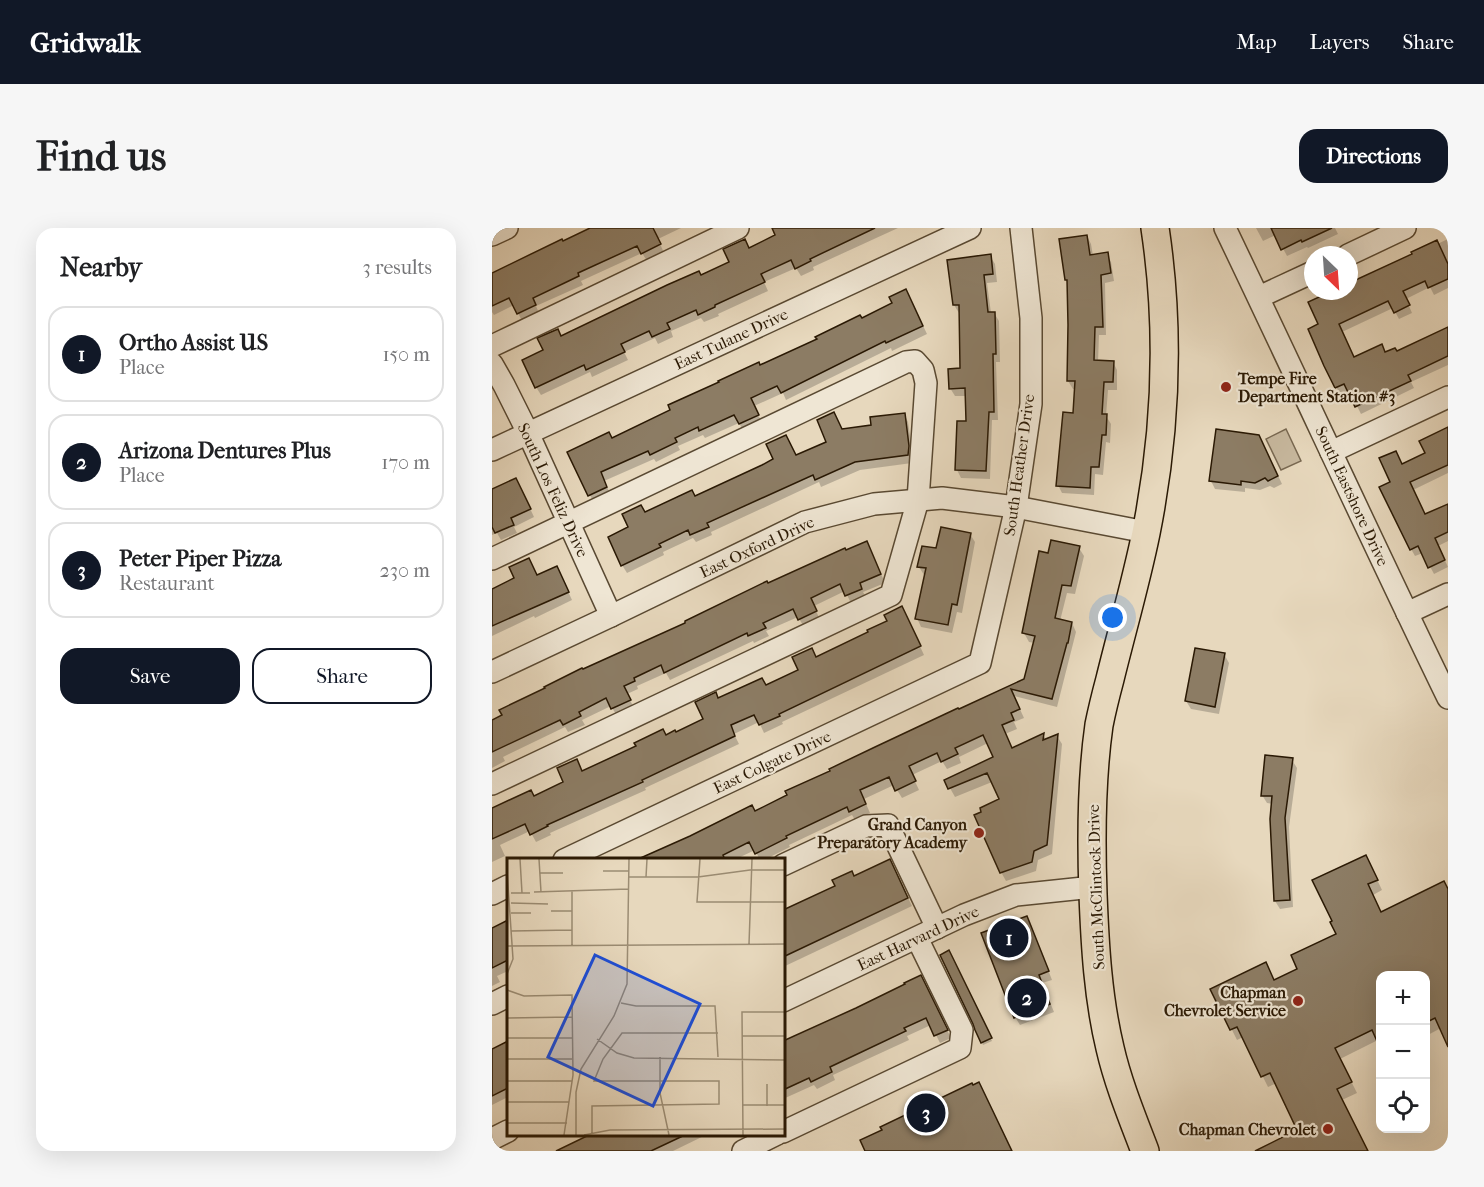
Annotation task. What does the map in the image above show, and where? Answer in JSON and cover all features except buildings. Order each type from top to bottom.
[{"type":"main road","name":"South McClintock Drive","points":[[1144,1151],[1111,1050],[1105,1021],[1095,943],[1091,830],[1100,724],[1146,532],[1155,479],[1164,360],[1161,285],[1155,228]]},
{"type":"street","points":[[492,235],[507,228]]},
{"type":"street","points":[[492,346],[738,228]]},
{"type":"street","name":"East Tulane Drive","points":[[492,450],[970,228]]},
{"type":"street","name":"South Heather Drive","points":[[980,663],[1016,507],[1031,404],[1031,318],[1021,228]]},
{"type":"street","name":"South Eastshore Drive","points":[[1225,228],[1448,698]]},
{"type":"street","points":[[1358,250],[1405,228]]},
{"type":"street","points":[[1259,297],[1304,276]]},
{"type":"street","points":[[492,559],[906,362],[915,361],[923,370],[926,383],[918,500],[891,595],[492,784]]},
{"type":"street","name":"South Los Feliz Drive","points":[[492,364],[528,433],[611,616]]},
{"type":"street","points":[[1331,452],[1448,397]]},
{"type":"street","name":"East Oxford Drive","points":[[492,672],[805,522],[874,504],[942,498],[1016,507],[1146,532]]},
{"type":"street","points":[[1407,614],[1448,594]]},
{"type":"street","name":"East Colgate Drive","points":[[568,858],[980,663]]},
{"type":"street","points":[[784,865],[866,826],[888,825],[937,928]]},
{"type":"street","points":[[492,894],[507,886]]},
{"type":"street","name":"East Harvard Drive","points":[[784,1001],[964,915],[1016,895],[1093,887]]},
{"type":"street","points":[[784,1132],[960,1048],[962,1030],[917,938]]},
{"type":"street","points":[[492,1004],[507,996]]},
{"type":"street","points":[[492,1139],[507,1132]]},
{"type":"street","points":[[743,1151],[773,1136]]},
{"type":"shaded area","points":[[1286,429],[1301,461],[1281,470],[1266,439]]},
{"type":"place","name":"Tempe Fire Department Station #3","points":[[1226,387]]},
{"type":"place","name":"Grand Canyon Preparatory Academy","points":[[979,833]]},
{"type":"place","name":"Ortho Assist US","points":[[1009,938]]},
{"type":"place","name":"Arizona Dentures Plus","points":[[1027,998]]},
{"type":"place","name":"Chapman Chevrolet Service","points":[[1298,1001]]},
{"type":"place","name":"Peter Piper Pizza","points":[[926,1113]]},
{"type":"place","name":"Chapman Chevrolet","points":[[1328,1129]]}]
